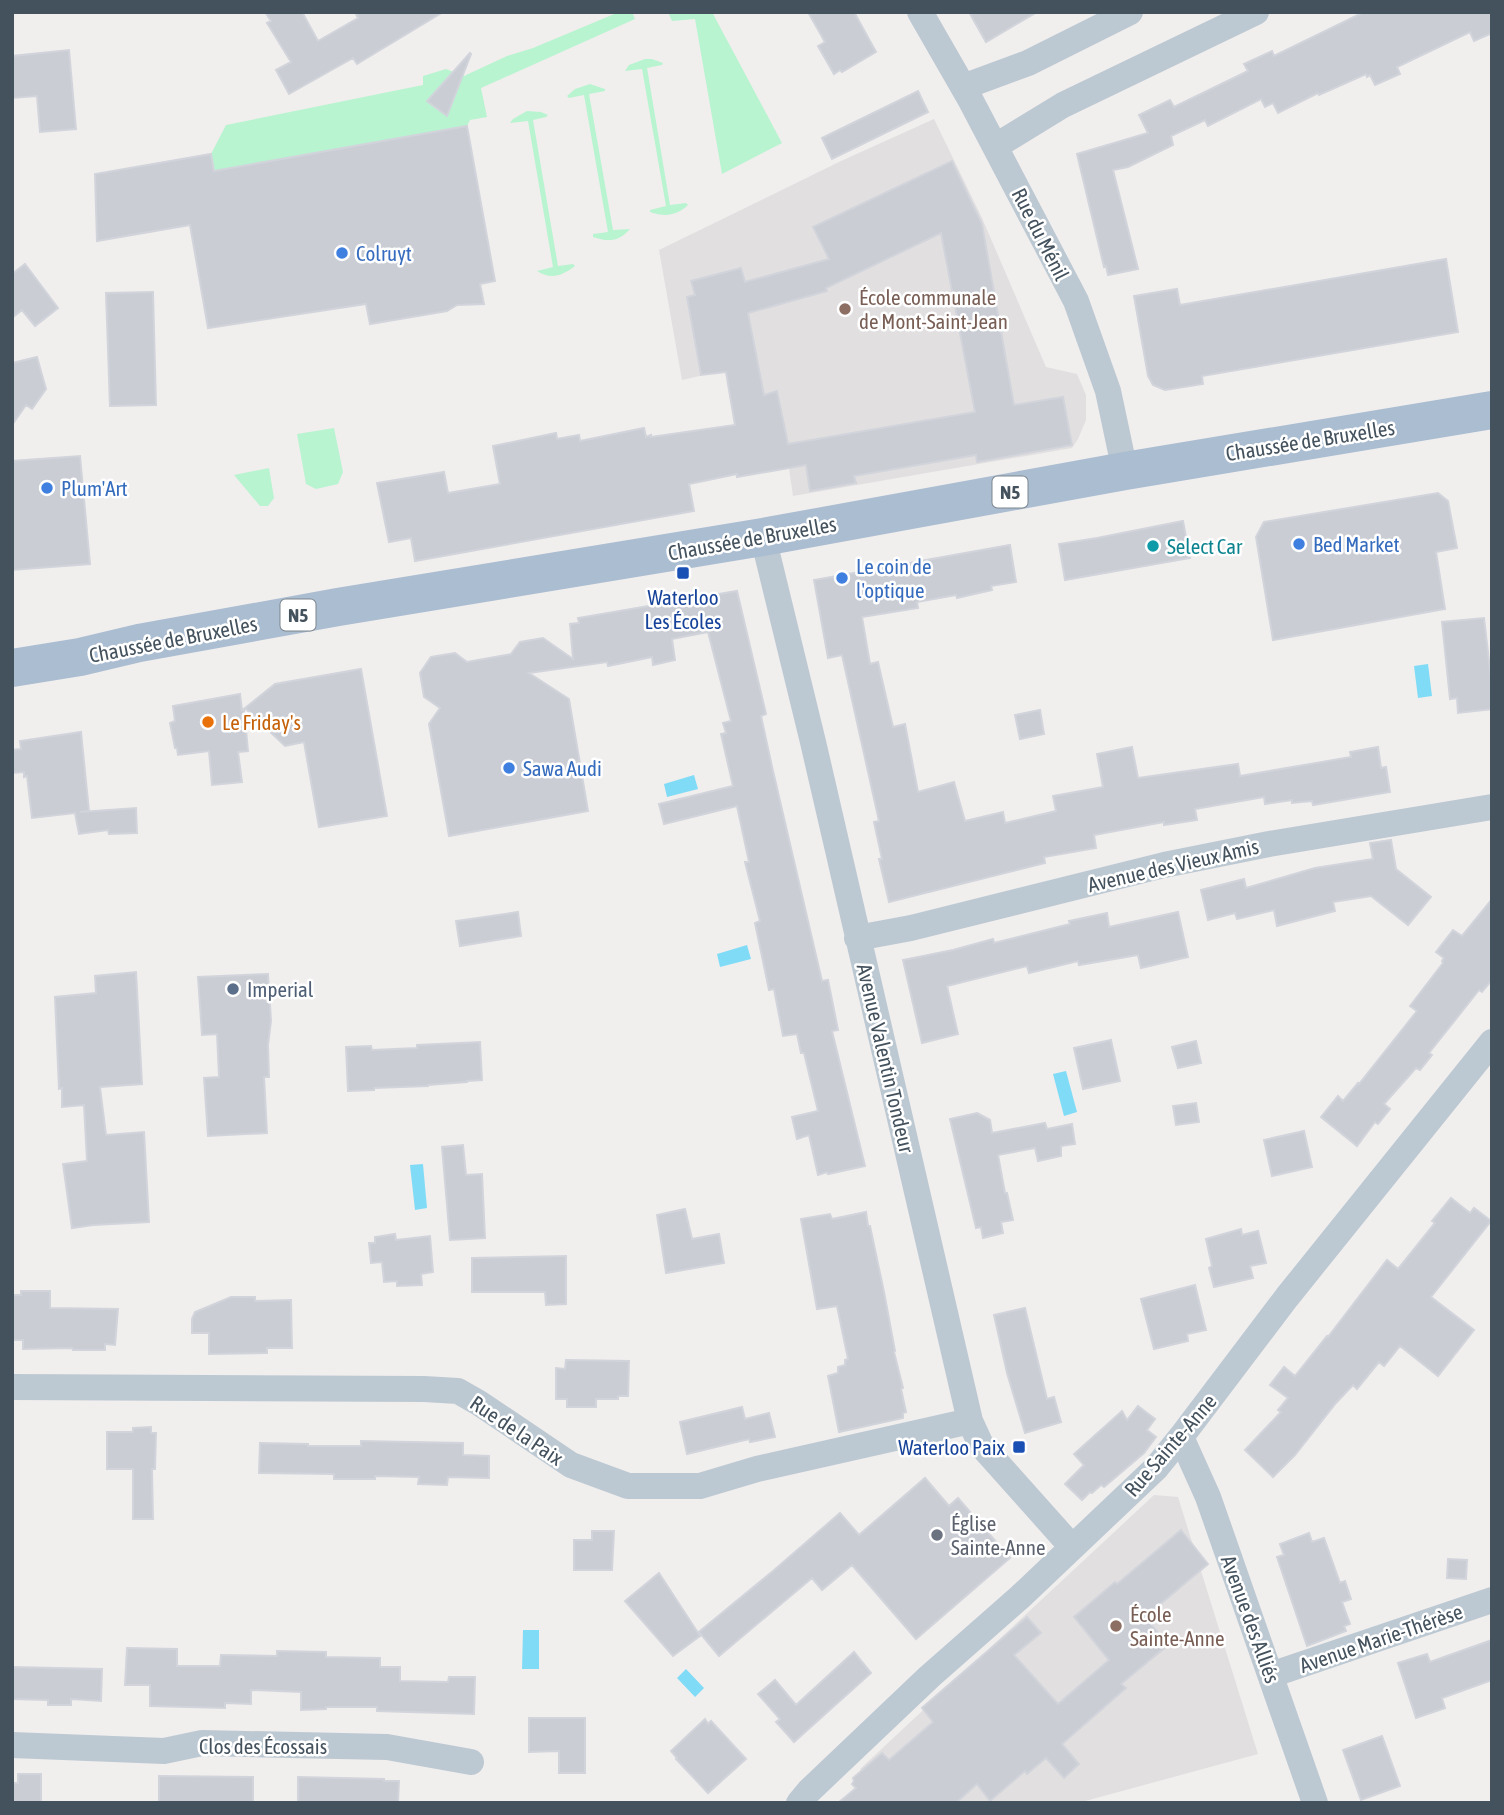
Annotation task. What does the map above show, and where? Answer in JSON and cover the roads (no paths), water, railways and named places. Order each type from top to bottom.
[{"type":"main road","name":"Chaussée de Bruxelles","points":[[12,668],[338,607],[763,537],[1125,471],[1492,410]]},
{"type":"street","name":"Rue du Ménil","points":[[920,12],[996,146],[1076,300],[1108,391],[1125,471]]},
{"type":"street","points":[[964,87],[1028,63],[1130,12]]},
{"type":"street","points":[[996,146],[1063,104],[1256,12]]},
{"type":"street","name":"Avenue Valentin Tondeur","points":[[763,537],[970,1421],[981,1445],[1072,1547]]},
{"type":"street","name":"Avenue des Vieux Amis","points":[[857,937],[911,928],[1177,862],[1492,807]]},
{"type":"street","name":"Rue Sainte-Anne","points":[[799,1803],[929,1677],[1020,1597],[1156,1468],[1287,1297],[1492,1042]]},
{"type":"street","name":"Rue de la Paix","points":[[12,1387],[458,1391],[571,1465],[628,1486],[700,1486],[757,1469],[970,1421]]},
{"type":"street","name":"Avenue des Alliés","points":[[1181,1437],[1208,1497],[1315,1803]]},
{"type":"street","name":"Avenue Marie-Thérèse","points":[[1271,1675],[1492,1600]]},
{"type":"street","name":"Clos des Écossais","points":[[12,1745],[164,1751],[202,1743],[387,1747],[471,1762]]},
{"type":"water","points":[[1428,664],[1432,696],[1418,698],[1414,666]]},
{"type":"water","points":[[694,775],[698,789],[667,797],[664,784]]},
{"type":"water","points":[[747,945],[751,959],[720,967],[717,954]]},
{"type":"water","points":[[1066,1071],[1077,1112],[1064,1116],[1053,1074]]},
{"type":"water","points":[[423,1164],[427,1208],[415,1210],[410,1165]]},
{"type":"water","points":[[523,1630],[539,1630],[539,1669],[522,1669]]},
{"type":"water","points":[[686,1669],[704,1688],[695,1697],[677,1678]]},
{"type":"place","name":"Colruyt","points":[[342,253]]},
{"type":"place","name":"École communale de Mont-Saint-Jean","points":[[845,309]]},
{"type":"place","name":"Plum'Art","points":[[47,488]]},
{"type":"place","name":"Bed Market","points":[[1299,544]]},
{"type":"place","name":"Select Car","points":[[1153,546]]},
{"type":"place","name":"Waterloo Les Écoles","points":[[683,573]]},
{"type":"place","name":"Le coin de l'optique","points":[[842,578]]},
{"type":"place","name":"Le Friday's","points":[[208,722]]},
{"type":"place","name":"Sawa Audi","points":[[509,768]]},
{"type":"place","name":"Imperial","points":[[233,989]]},
{"type":"place","name":"Waterloo Paix","points":[[1019,1447]]},
{"type":"place","name":"Église Sainte-Anne","points":[[937,1535]]},
{"type":"place","name":"École Sainte-Anne","points":[[1116,1626]]}]
